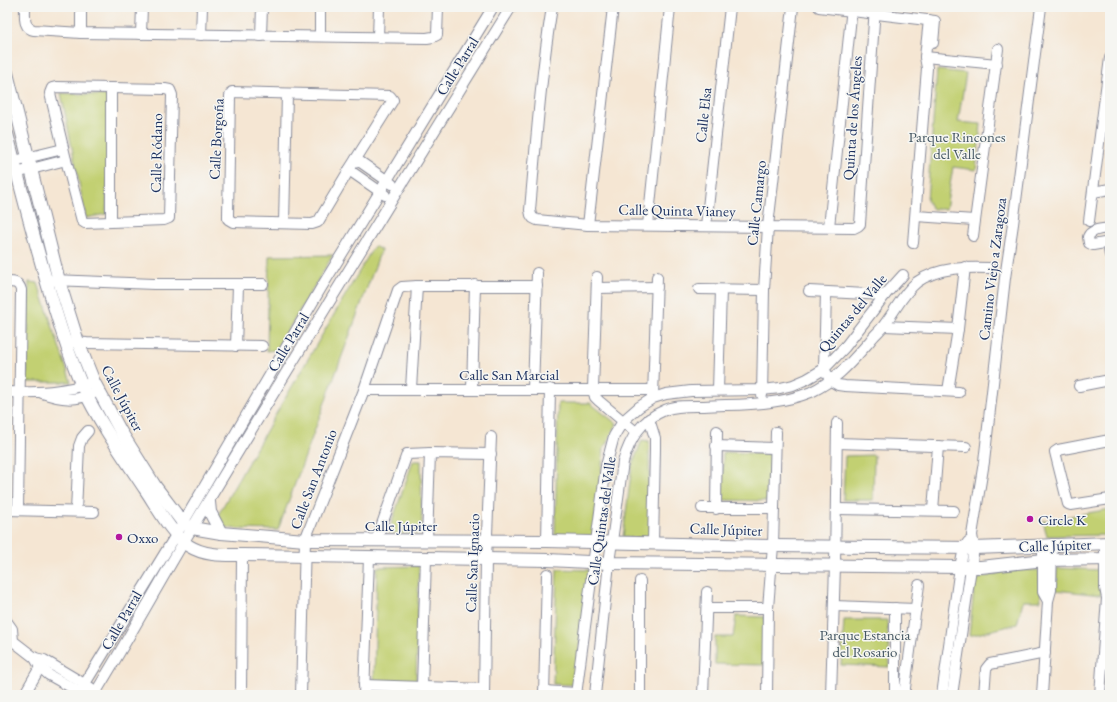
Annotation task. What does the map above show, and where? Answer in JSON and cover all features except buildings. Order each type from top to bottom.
[{"type":"main road","name":"Calle Júpiter","points":[[7,73],[59,280],[91,389],[142,465],[187,526],[221,533],[306,540],[547,541],[773,546],[969,548],[1108,543]]},
{"type":"main road","name":"Calle Júpiter","points":[[8,140],[12,162],[65,341],[91,389],[120,452],[180,539],[198,551],[211,554],[242,555],[593,562],[771,569],[835,565],[965,567],[1048,560],[1108,559]]},
{"type":"main road","points":[[209,502],[210,512],[221,533]]},
{"type":"street","points":[[26,7],[25,24],[29,29],[34,30],[81,33],[430,38],[435,36],[437,33],[438,7]]},
{"type":"street","points":[[81,7],[81,33]]},
{"type":"street","points":[[141,34],[142,7]]},
{"type":"street","points":[[201,35],[202,7]]},
{"type":"street","points":[[261,36],[262,7]]},
{"type":"street","points":[[320,7],[320,36]]},
{"type":"street","points":[[378,37],[379,7]]},
{"type":"street","name":"Calle Parral","points":[[95,693],[321,288],[493,7]]},
{"type":"street","name":"Calle Parral","points":[[187,526],[209,502],[398,189],[511,7]]},
{"type":"street","name":"Calle Quinta Vianey","points":[[552,7],[538,120],[530,210],[533,218],[537,220],[588,225],[854,228]]},
{"type":"street","points":[[588,225],[613,7]]},
{"type":"street","points":[[648,225],[670,7]]},
{"type":"street","name":"Calle Elsa","points":[[706,226],[730,7]]},
{"type":"street","name":"Calle Camargo","points":[[761,403],[764,290],[768,226],[793,7]]},
{"type":"street","points":[[819,7],[875,10],[933,22],[928,61],[913,243]]},
{"type":"street","name":"Camino Viejo a Zaragoza","points":[[942,695],[984,462],[1005,278],[1041,7]]},
{"type":"street","name":"Quinta de los Ángeles","points":[[829,227],[852,9]]},
{"type":"street","name":"Quinta de los Ángeles","points":[[854,228],[860,224],[875,10]]},
{"type":"street","points":[[972,236],[998,49]]},
{"type":"street","points":[[1089,221],[1110,58]]},
{"type":"street","points":[[928,61],[997,64]]},
{"type":"street","name":"Calle Ródano","points":[[52,88],[170,90],[172,95],[169,218],[164,220],[85,223],[82,221],[63,149],[50,93],[52,88]]},
{"type":"street","points":[[111,88],[111,221]]},
{"type":"street","name":"Calle Borgoña","points":[[235,92],[392,96],[393,101],[356,159],[318,222],[312,224],[233,222],[228,219],[230,104],[231,94],[235,92]]},
{"type":"street","points":[[284,223],[287,94]]},
{"type":"street","points":[[30,163],[63,149]]},
{"type":"street","points":[[356,159],[398,189]]},
{"type":"street","points":[[12,162],[30,163],[66,160]]},
{"type":"street","points":[[349,170],[392,200]]},
{"type":"street","points":[[1093,192],[1110,189]]},
{"type":"street","points":[[916,216],[974,220]]},
{"type":"street","points":[[1110,228],[1093,231],[1088,237],[1089,243],[1110,249]]},
{"type":"street","points":[[948,391],[958,329],[965,267]]},
{"type":"street","name":"Calle Quintas del Valle","points":[[595,695],[609,563],[623,462],[627,448],[636,432],[649,419],[666,409],[675,407],[778,402],[812,391],[831,381],[851,364],[884,326],[907,292],[918,282],[931,275],[946,270],[965,267],[990,268]]},
{"type":"street","points":[[533,389],[537,273]]},
{"type":"street","name":"Quintas del Valle","points":[[824,369],[845,347],[903,275]]},
{"type":"street","points":[[597,277],[593,389],[595,397],[636,432]]},
{"type":"street","points":[[46,280],[238,285],[262,284]]},
{"type":"street","points":[[7,282],[17,283],[21,290],[18,510]]},
{"type":"street","points":[[597,288],[657,282],[653,394]]},
{"type":"street","points":[[236,346],[238,285]]},
{"type":"street","points":[[411,389],[417,286],[537,286]]},
{"type":"street","name":"Calle San Antonio","points":[[301,695],[306,540],[364,390],[398,290],[404,287],[417,286]]},
{"type":"street","points":[[472,389],[475,286]]},
{"type":"street","points":[[699,289],[764,290]]},
{"type":"street","points":[[718,390],[721,290]]},
{"type":"street","points":[[809,291],[886,295]]},
{"type":"street","points":[[826,292],[824,369],[831,381],[838,385],[845,386],[959,392]]},
{"type":"street","points":[[884,326],[958,329]]},
{"type":"street","points":[[65,341],[262,346]]},
{"type":"street","name":"Calle Quintas del Valle","points":[[576,694],[607,460],[614,436],[623,421],[653,394],[780,388],[793,385],[824,369]]},
{"type":"street","points":[[1079,386],[1110,380]]},
{"type":"street","points":[[7,392],[40,393],[91,389]]},
{"type":"street","points":[[547,541],[550,389]]},
{"type":"street","name":"Calle San Marcial","points":[[364,390],[593,389],[653,394]]},
{"type":"street","points":[[649,419],[655,438],[653,543]]},
{"type":"street","points":[[831,695],[837,423]]},
{"type":"street","points":[[76,511],[79,446],[82,438],[88,431]]},
{"type":"street","points":[[716,431],[716,508]]},
{"type":"street","points":[[767,695],[768,608],[773,546],[776,432]]},
{"type":"street","name":"Calle San Ignacio","points":[[484,692],[486,560],[491,437]]},
{"type":"street","points":[[1110,440],[1058,450],[1055,452],[1068,504],[1071,505],[1110,499]]},
{"type":"street","points":[[837,443],[966,447]]},
{"type":"street","points":[[716,446],[775,448]]},
{"type":"street","points":[[933,510],[938,446]]},
{"type":"street","points":[[376,541],[406,455],[411,453],[491,454]]},
{"type":"street","points":[[428,541],[430,453]]},
{"type":"street","points":[[702,508],[773,508]]},
{"type":"street","points":[[836,508],[954,511]]},
{"type":"street","points":[[7,510],[94,512]]},
{"type":"street","name":"Calle Parral","points":[[82,692],[180,539]]},
{"type":"street","points":[[1100,695],[1109,596],[1105,588],[1108,543]]},
{"type":"street","points":[[1042,695],[1048,601],[1043,592],[1048,560],[1048,544]]},
{"type":"street","points":[[241,695],[242,555]]},
{"type":"street","points":[[369,557],[364,690],[422,687],[484,692]]},
{"type":"street","points":[[422,687],[426,558]]},
{"type":"street","name":"Camino Viejo a Zaragoza","points":[[952,695],[965,567]]},
{"type":"street","points":[[547,574],[544,693],[576,694]]},
{"type":"street","points":[[640,580],[640,695]]},
{"type":"street","points":[[904,695],[919,585]]},
{"type":"street","points":[[704,695],[707,592]]},
{"type":"street","points":[[834,606],[916,609]]},
{"type":"street","points":[[707,608],[768,608]]},
{"type":"street","points":[[895,608],[895,695]]},
{"type":"street","points":[[7,622],[12,629],[10,643],[82,692],[95,693]]},
{"type":"street","points":[[984,695],[986,669],[990,664],[1045,653]]},
{"type":"street","points":[[24,695],[40,662]]},
{"type":"green space","name":"Parque Rincones del Valle","points":[[937,70],[966,73],[958,122],[981,124],[976,170],[953,167],[946,209],[932,209],[927,200]]},
{"type":"green space","points":[[61,93],[112,96],[106,214],[86,218]]},
{"type":"green space","points":[[374,246],[381,250],[278,530],[237,529],[224,527],[218,515]]},
{"type":"green space","points":[[333,255],[276,350],[267,351],[269,256]]},
{"type":"green space","points":[[29,282],[38,283],[71,382],[27,382]]},
{"type":"green space","points":[[558,403],[590,403],[617,424],[604,448],[593,537],[555,536]]},
{"type":"green space","points":[[642,440],[649,441],[650,538],[623,537],[632,465]]},
{"type":"green space","points":[[723,452],[772,454],[770,501],[722,500]]},
{"type":"green space","points":[[874,455],[873,500],[843,500],[845,456]]},
{"type":"green space","points":[[413,461],[421,461],[422,534],[388,533]]},
{"type":"green space","points":[[1110,509],[1110,535],[1047,536],[1043,521]]},
{"type":"green space","points":[[419,566],[416,682],[374,681],[377,567]]},
{"type":"green space","points":[[1057,568],[1101,570],[1101,595],[1056,590]]},
{"type":"green space","points":[[557,569],[589,570],[575,685],[553,684]]},
{"type":"green space","points":[[1009,570],[1039,570],[1041,601],[1023,601],[1017,624],[969,636],[975,580]]},
{"type":"green space","points":[[736,616],[765,617],[764,665],[715,664],[715,637],[733,637]]},
{"type":"green space","name":"Parque Estancia del Rosario","points":[[844,620],[887,620],[890,667],[841,665]]},
{"type":"place","name":"Circle K","points":[[1030,519]]},
{"type":"place","name":"Oxxo","points":[[119,537]]}]
